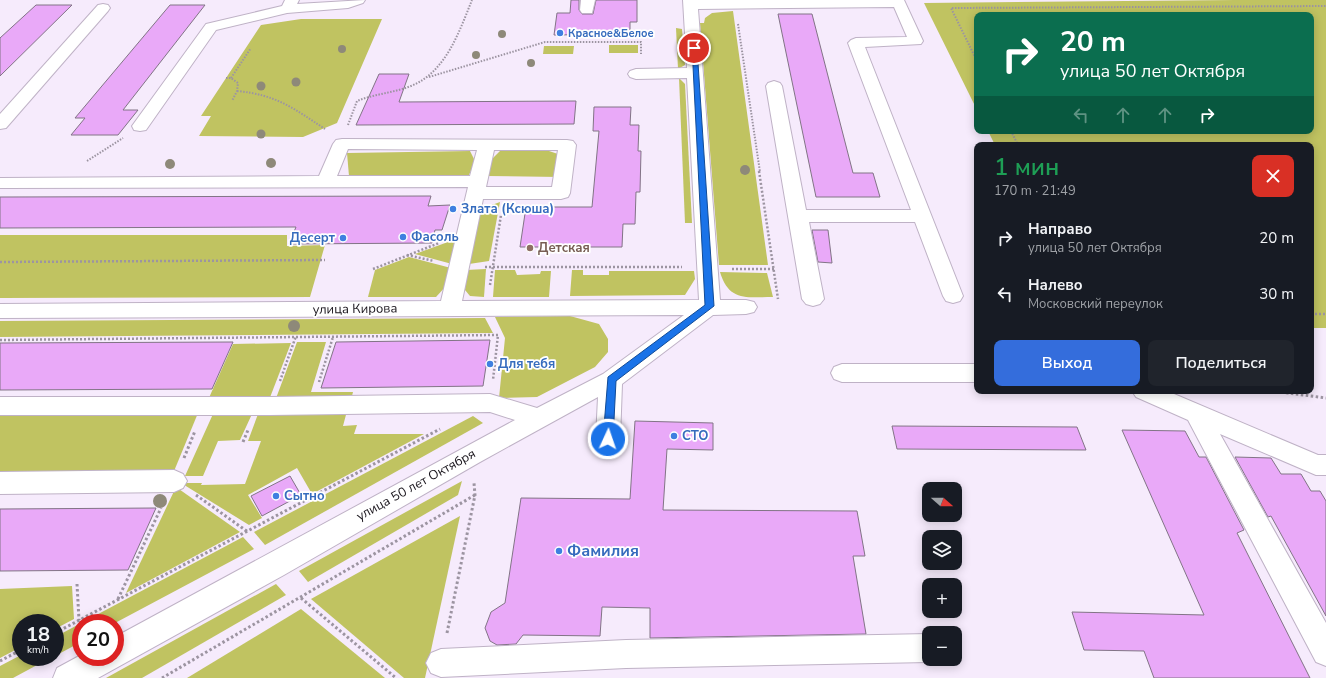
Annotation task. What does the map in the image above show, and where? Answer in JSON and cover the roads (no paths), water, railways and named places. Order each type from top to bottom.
[{"type":"street","points":[[140,126],[211,27],[290,5],[348,4],[358,0]]},
{"type":"street","points":[[710,306],[696,73],[690,2],[735,4],[834,1],[899,3],[916,41],[856,43],[953,296]]},
{"type":"street","points":[[0,124],[103,8]]},
{"type":"street","points":[[636,74],[696,73]]},
{"type":"street","points":[[774,86],[813,299]]},
{"type":"street","points":[[0,183],[326,181],[477,187],[505,193],[561,193],[567,145],[343,140],[326,181]]},
{"type":"street","points":[[450,308],[458,267],[487,144]]},
{"type":"street","points":[[798,216],[922,216]]},
{"type":"street","name":"улица 50 лет Октября","points":[[124,648],[274,566],[471,454],[611,380],[710,306]]},
{"type":"street","name":"улица Кирова","points":[[0,311],[487,307],[746,307]]},
{"type":"street","points":[[842,373],[974,373]]},
{"type":"street","points":[[608,439],[611,380]]},
{"type":"street","points":[[1151,394],[1323,470]]},
{"type":"street","points":[[0,406],[270,406],[490,403],[538,418]]},
{"type":"street","points":[[1197,414],[1326,652]]},
{"type":"street","points":[[0,483],[174,481]]},
{"type":"street","points":[[441,663],[626,654],[922,648]]},
{"type":"street","points":[[68,678],[90,666]]},
{"type":"place","name":"Красное&Белое","points":[[560,33]]},
{"type":"place","name":"Злата (Ксюша)","points":[[453,209]]},
{"type":"place","name":"Фасоль","points":[[403,237]]},
{"type":"place","name":"Десерт","points":[[343,238]]},
{"type":"place","name":"Детская","points":[[530,248]]},
{"type":"place","name":"Для тебя","points":[[490,364]]},
{"type":"place","name":"СТО","points":[[674,436]]},
{"type":"place","name":"Сытно","points":[[276,496]]},
{"type":"place","name":"Фамилия","points":[[559,551]]}]
